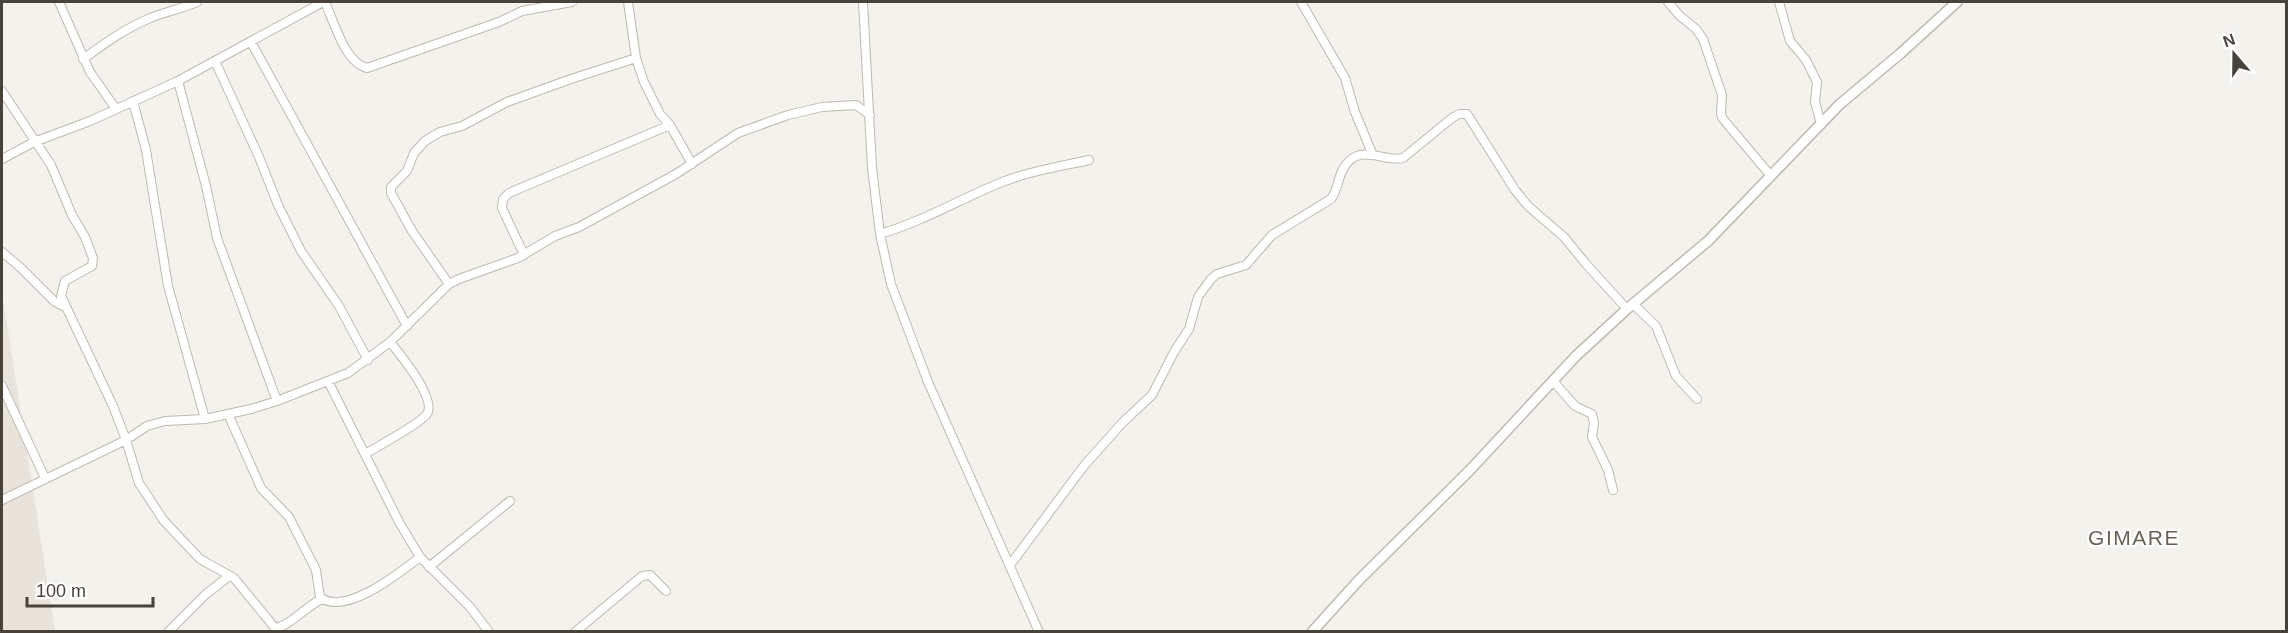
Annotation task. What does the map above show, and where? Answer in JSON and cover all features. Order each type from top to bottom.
[{"type":"street","points":[[59,2],[83,59],[116,109]]},
{"type":"street","points":[[175,2],[180,10]]},
{"type":"street","points":[[83,59],[112,38],[144,20],[180,10],[197,2]]},
{"type":"street","points":[[2,159],[34,142],[178,81],[324,2],[350,57],[359,66],[367,69],[499,22],[522,11],[572,2]]},
{"type":"street","points":[[628,2],[636,58],[650,94],[692,164]]},
{"type":"street","points":[[863,2],[872,168],[880,234],[891,284],[928,382],[1039,632]]},
{"type":"street","points":[[1300,2],[1345,78],[1355,112],[1372,153]]},
{"type":"street","points":[[1668,2],[1703,39],[1722,95],[1723,119],[1771,176]]},
{"type":"street","points":[[1779,2],[1790,40],[1806,60],[1816,81],[1815,102],[1821,124]]},
{"type":"street","points":[[1312,632],[1359,580],[1470,470],[1576,356],[1708,241],[1821,124],[1957,2]]},
{"type":"street","points":[[251,42],[407,326]]},
{"type":"street","points":[[449,284],[412,231],[391,193],[391,187],[407,171],[414,153],[425,141],[440,132],[462,126],[507,102],[571,78],[636,58]]},
{"type":"street","points":[[215,61],[259,157],[278,205],[302,251],[339,306],[368,360]]},
{"type":"street","points":[[178,81],[206,186],[217,238],[278,401]]},
{"type":"street","points":[[2,91],[51,165],[93,258],[93,266],[65,281],[62,285],[61,296],[113,406],[140,483],[164,521],[200,559],[234,578],[276,628],[283,626],[313,602],[322,598],[337,602],[352,600],[397,574],[420,557]]},
{"type":"street","points":[[856,105],[869,95]]},
{"type":"street","points":[[133,101],[146,150],[168,286],[205,419]]},
{"type":"street","points":[[2,500],[126,440],[152,424],[205,419],[278,401],[348,373],[390,342],[449,284],[524,255],[555,236],[579,227],[692,164],[738,133],[807,110],[840,105],[856,105],[870,115]]},
{"type":"street","points":[[1010,565],[1083,466],[1122,423],[1152,395],[1174,352],[1189,329],[1198,297],[1211,279],[1217,274],[1246,265],[1272,236],[1331,199],[1336,193],[1343,169],[1356,157],[1372,153],[1393,159],[1403,158],[1459,114],[1467,114],[1515,190],[1528,206],[1564,237],[1586,264],[1630,307],[1656,326],[1676,376],[1697,399]]},
{"type":"street","points":[[524,255],[502,208],[503,199],[509,193],[670,125]]},
{"type":"street","points":[[880,234],[911,225],[994,185],[1023,174],[1089,160]]},
{"type":"street","points":[[2,252],[54,302],[65,307]]},
{"type":"street","points":[[365,454],[421,419],[428,411],[429,405],[422,387],[390,342]]},
{"type":"street","points":[[328,381],[399,522],[420,557],[470,607],[489,632]]},
{"type":"street","points":[[1553,381],[1575,406],[1592,414],[1594,423],[1592,437],[1608,470],[1612,490]]},
{"type":"street","points":[[2,386],[45,478]]},
{"type":"street","points":[[228,414],[261,488],[289,517],[319,576],[318,592],[322,598]]},
{"type":"street","points":[[429,567],[510,501]]},
{"type":"street","points":[[575,632],[642,576],[650,575],[666,591]]},
{"type":"street","points":[[168,632],[205,595],[229,576]]},
{"type":"shaded area","points":[[2,292],[55,631],[2,631]]},
{"type":"district","name":"GIMARE","points":[[2134,538]]}]
